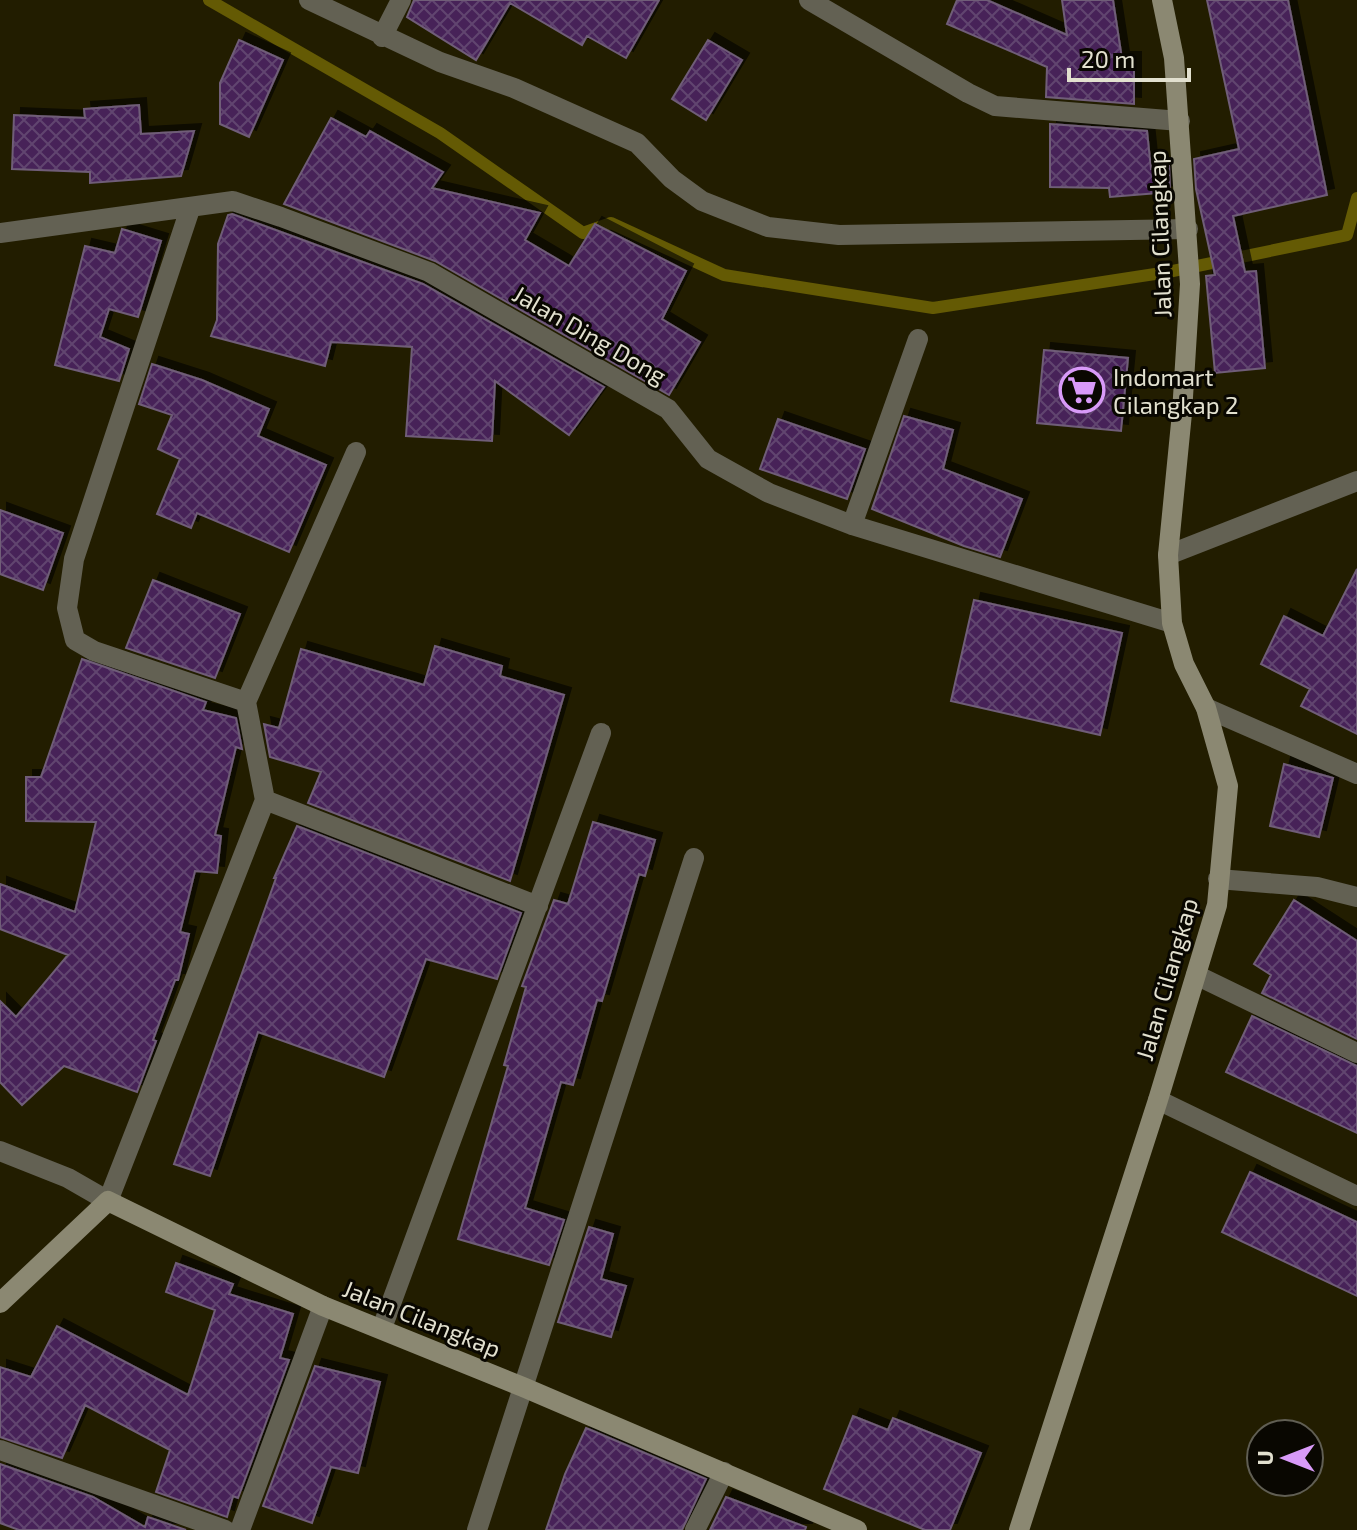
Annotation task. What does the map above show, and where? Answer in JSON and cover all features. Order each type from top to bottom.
[{"type":"street","points":[[309,0],[382,37],[440,62],[514,88],[637,143],[672,179],[702,201],[768,227],[839,235],[1188,229]]},
{"type":"street","points":[[382,37],[401,0]]},
{"type":"street","points":[[809,0],[987,103],[1004,107],[1180,121]]},
{"type":"street","name":"Jalan Cilangkap","points":[[1019,1530],[1158,1100],[1217,905],[1228,786],[1206,708],[1184,664],[1172,623],[1168,555],[1182,413],[1190,284],[1174,58],[1162,0]]},
{"type":"street","name":"Jalan Ding Dong","points":[[0,233],[233,201],[429,272],[668,409],[708,459],[769,493],[852,525],[1172,623]]},
{"type":"street","points":[[190,209],[74,559],[67,608],[75,640],[94,651],[246,702]]},
{"type":"street","points":[[852,525],[918,339]]},
{"type":"street","points":[[0,1303],[108,1201],[265,800],[246,702],[356,452]]},
{"type":"street","points":[[1168,555],[1357,481]]},
{"type":"street","points":[[1206,708],[1357,774]]},
{"type":"street","points":[[382,1328],[601,733]]},
{"type":"street","points":[[265,800],[538,906]]},
{"type":"street","points":[[477,1530],[694,858]]},
{"type":"street","points":[[1218,879],[1317,887],[1357,897]]},
{"type":"street","points":[[1196,975],[1357,1053]]},
{"type":"street","points":[[1158,1100],[1357,1196]]},
{"type":"street","points":[[0,1151],[68,1178],[108,1201]]},
{"type":"street","name":"Jalan Cilangkap","points":[[108,1201],[323,1306],[523,1387],[857,1530]]},
{"type":"street","points":[[240,1530],[323,1306]]},
{"type":"street","points":[[0,1450],[225,1530]]},
{"type":"street","points":[[695,1530],[724,1472]]},
{"type":"building","points":[[414,0],[659,0],[626,58],[587,36],[582,45],[510,3],[476,60],[407,17]]},
{"type":"building","points":[[957,0],[987,0],[1067,35],[1062,0],[1113,0],[1122,59],[1134,59],[1134,104],[1046,97],[1047,67],[947,24]]},
{"type":"building","points":[[1207,0],[1288,0],[1327,195],[1233,216],[1245,272],[1256,271],[1265,368],[1215,373],[1206,276],[1215,275],[1196,189],[1194,159],[1239,149]]},
{"type":"building","points":[[239,40],[283,60],[249,137],[220,124],[220,83]]},
{"type":"building","points":[[708,40],[742,60],[706,120],[672,99]]},
{"type":"building","points":[[139,105],[141,134],[194,131],[181,176],[90,183],[90,172],[12,169],[14,115],[85,118],[84,109]]},
{"type":"building","points":[[331,118],[366,137],[370,131],[443,172],[432,188],[540,213],[525,240],[569,266],[595,224],[686,271],[662,319],[700,342],[669,395],[435,261],[284,204]]},
{"type":"building","points":[[1050,124],[1147,131],[1151,169],[1169,165],[1170,192],[1110,197],[1109,188],[1050,187]]},
{"type":"building","points":[[228,215],[423,284],[604,387],[569,435],[495,381],[492,441],[406,436],[412,347],[331,342],[325,366],[211,336],[217,320],[218,244]]},
{"type":"building","points":[[122,229],[161,241],[138,317],[109,309],[100,337],[129,349],[119,381],[55,365],[85,246],[115,253]]},
{"type":"building","name":"Indomart Cilangkap 2","points":[[1044,350],[1128,358],[1121,431],[1037,423]]},
{"type":"building","points":[[152,364],[202,380],[269,409],[258,436],[326,465],[289,552],[197,513],[191,528],[157,514],[180,459],[158,449],[172,415],[139,404]]},
{"type":"building","points":[[904,416],[953,430],[943,469],[1022,499],[1000,557],[872,509]]},
{"type":"building","points":[[778,419],[865,449],[847,499],[760,469]]},
{"type":"building","points":[[0,510],[63,533],[43,590],[0,574]]},
{"type":"building","points":[[1357,569],[1357,734],[1301,706],[1310,689],[1261,664],[1284,616],[1323,636]]},
{"type":"building","points":[[153,580],[240,614],[215,678],[126,648]]},
{"type":"building","points":[[974,600],[1122,633],[1100,735],[951,701]]},
{"type":"building","points":[[435,646],[502,666],[500,676],[564,695],[510,881],[308,803],[321,772],[270,757],[264,724],[279,728],[301,649],[424,685]]},
{"type":"building","points":[[82,659],[206,702],[203,710],[236,718],[242,749],[236,747],[215,835],[221,836],[217,873],[195,871],[180,932],[189,934],[178,980],[175,980],[153,1040],[156,1041],[137,1092],[64,1066],[22,1105],[0,1082],[0,1001],[16,1017],[68,955],[0,929],[0,884],[75,912],[96,822],[26,821],[26,777],[41,777]]},
{"type":"building","points":[[1284,764],[1333,778],[1319,837],[1270,826]]},
{"type":"building","points":[[593,822],[655,840],[645,876],[639,874],[602,1001],[597,1000],[573,1085],[561,1082],[525,1208],[564,1220],[549,1265],[458,1239],[508,1066],[504,1065],[526,987],[522,986],[554,900],[568,904]]},
{"type":"building","points":[[297,826],[521,913],[497,979],[426,959],[384,1077],[258,1032],[210,1176],[174,1164],[274,878]]},
{"type":"building","points":[[1294,900],[1357,941],[1357,1039],[1262,993],[1271,975],[1254,964]]},
{"type":"building","points":[[1252,1016],[1357,1066],[1357,1133],[1226,1072]]},
{"type":"building","points":[[1250,1172],[1357,1222],[1357,1296],[1222,1232]]},
{"type":"building","points":[[589,1227],[613,1234],[601,1279],[626,1286],[611,1337],[558,1322]]},
{"type":"building","points":[[176,1263],[233,1284],[229,1294],[293,1314],[280,1358],[289,1360],[238,1498],[233,1496],[227,1517],[156,1492],[170,1450],[85,1405],[62,1458],[0,1437],[0,1367],[31,1377],[57,1326],[188,1395],[215,1310],[166,1292]]},
{"type":"building","points":[[315,1366],[380,1382],[358,1473],[331,1467],[312,1523],[263,1506]]},
{"type":"building","points":[[853,1416],[888,1430],[893,1418],[981,1453],[950,1530],[925,1530],[824,1489]]},
{"type":"building","points":[[586,1428],[706,1479],[682,1530],[546,1530],[565,1474]]},
{"type":"building","points":[[0,1464],[93,1497],[145,1527],[148,1517],[186,1530],[19,1530],[0,1523]]},
{"type":"building","points":[[726,1497],[806,1527],[805,1530],[710,1530]]},
{"type":"waterway","points":[[209,0],[440,133],[583,233],[611,223],[724,275],[933,308],[1168,272],[1347,235],[1357,198]]},
{"type":"place","name":"Indomart Cilangkap 2","points":[[1082,390]]}]
